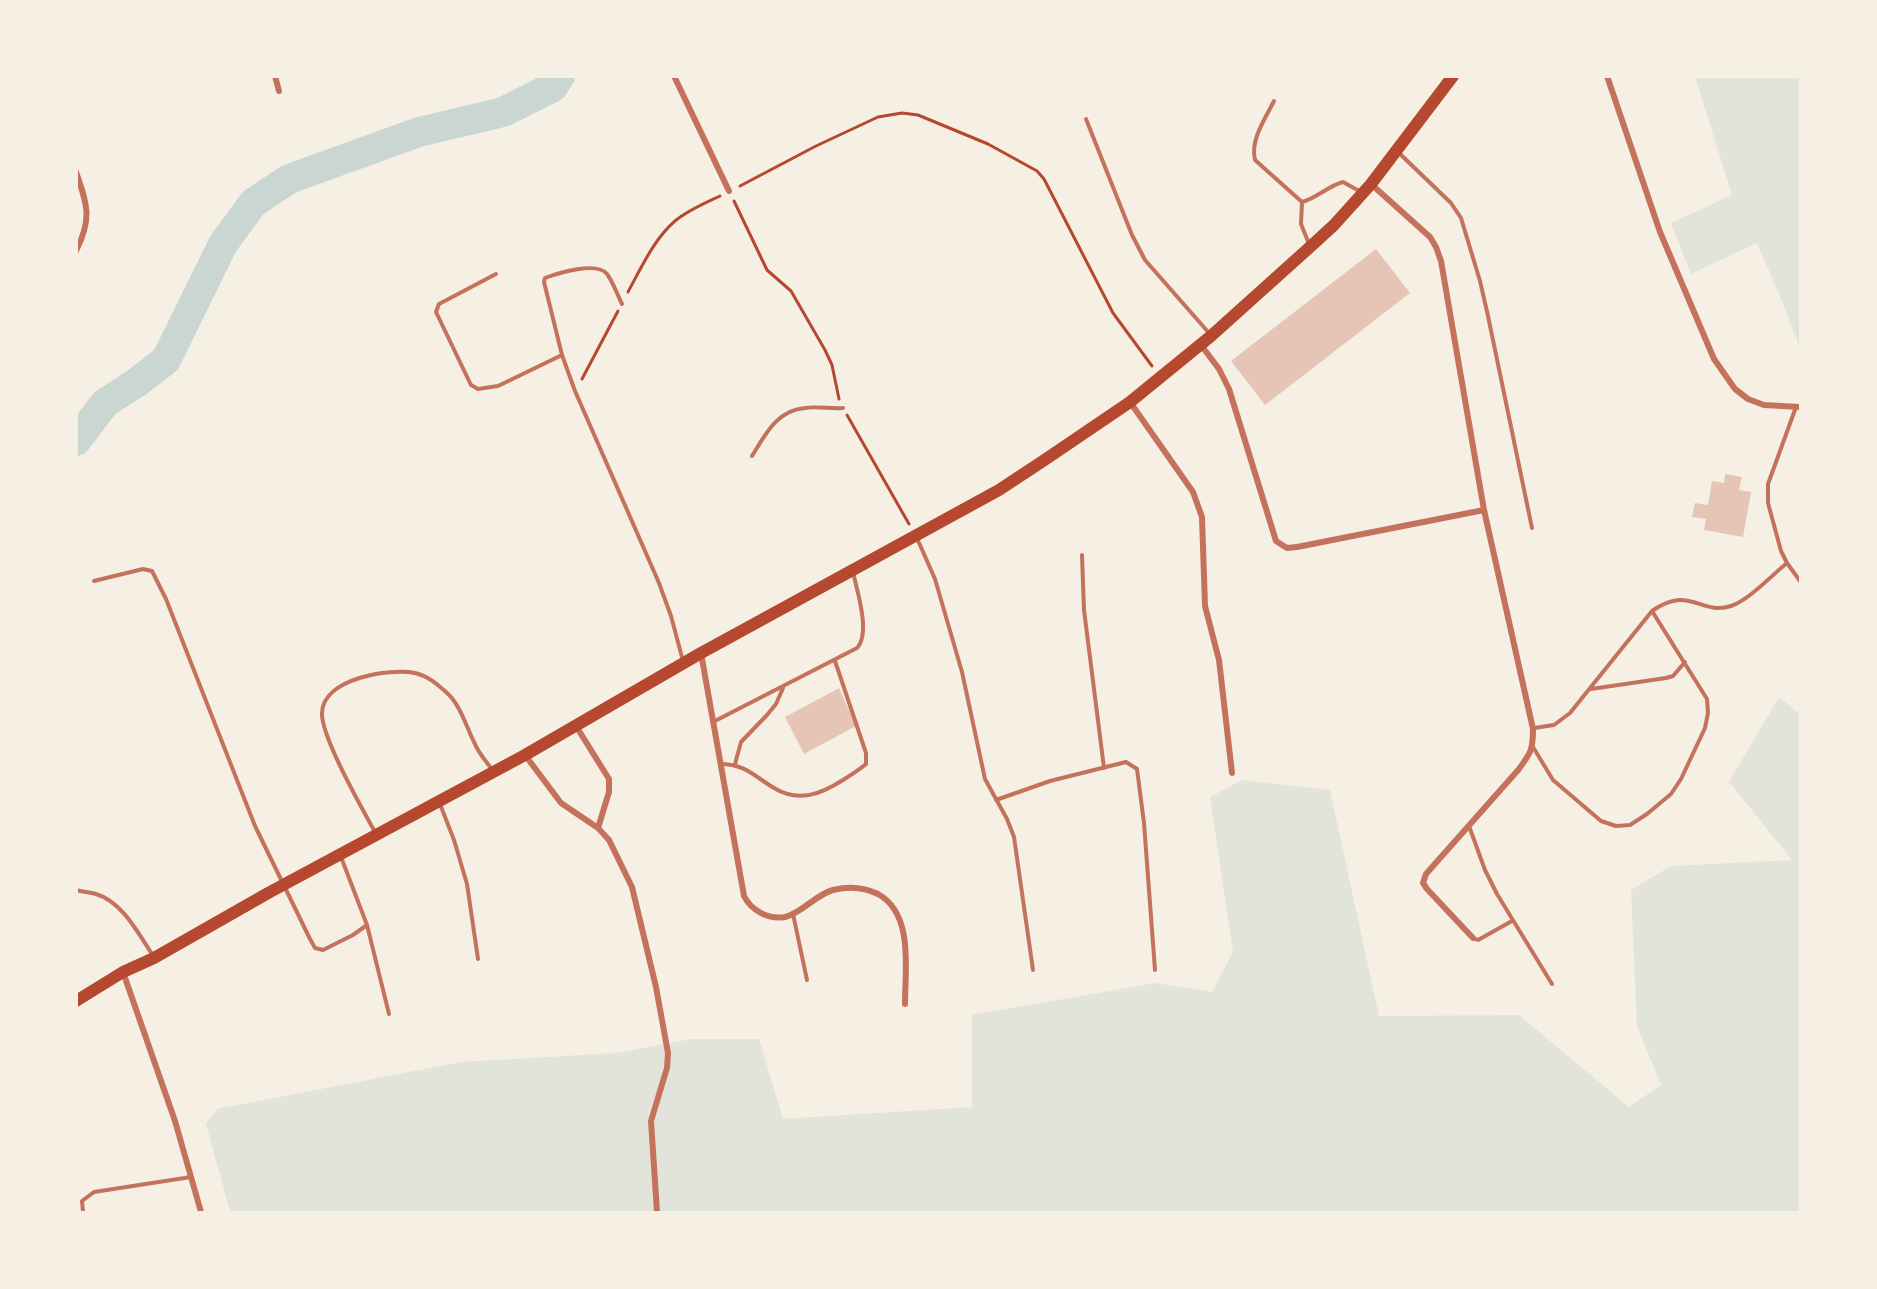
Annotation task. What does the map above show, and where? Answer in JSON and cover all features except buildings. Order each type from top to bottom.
[{"type":"highway","points":[[76,1001],[123,972],[154,958],[439,800],[525,755],[701,653],[999,490],[1130,402],[1201,345],[1310,247],[1334,225],[1397,151],[1453,76]]},
{"type":"street","points":[[275,76],[279,91]]},
{"type":"street","points":[[674,76],[729,191]]},
{"type":"street","points":[[1607,76],[1660,232],[1714,359],[1735,389],[1748,399],[1764,405],[1798,407]]},
{"type":"street","points":[[76,172],[88,218],[76,252]]},
{"type":"street","points":[[1366,188],[1419,227],[1436,247],[1441,261],[1484,510],[1533,729],[1533,747],[1519,769],[1426,874],[1423,883],[1473,938]]},
{"type":"street","points":[[1201,345],[1219,369],[1229,389],[1276,541],[1287,548],[1297,548],[1484,510]]},
{"type":"street","points":[[1130,402],[1193,492],[1202,517],[1205,606],[1220,660],[1232,773]]},
{"type":"street","points":[[701,653],[744,896],[748,905],[768,916],[778,917],[793,914],[816,897],[844,888],[869,890],[887,899],[901,922],[906,955],[904,1004]]},
{"type":"street","points":[[576,726],[609,779],[609,792],[598,828]]},
{"type":"street","points":[[525,755],[561,803],[598,828],[609,840],[632,887],[666,1036],[667,1068],[651,1121],[657,1212]]},
{"type":"street","points":[[123,972],[175,1121],[201,1212]]},
{"type":"lane","points":[[1274,102],[1256,138],[1253,155],[1255,160],[1302,202]]},
{"type":"lane","points":[[1086,118],[1132,235],[1145,260],[1211,336]]},
{"type":"lane","points":[[1397,151],[1451,203],[1461,218],[1480,281],[1532,528]]},
{"type":"lane","points":[[1302,202],[1312,200],[1334,184],[1343,182],[1366,188]]},
{"type":"lane","points":[[1302,202],[1300,224],[1310,247]]},
{"type":"lane","points":[[621,304],[608,274],[601,268],[591,267],[545,278],[544,282],[562,355],[575,391],[659,583],[684,664]]},
{"type":"lane","points":[[496,274],[439,304],[436,312],[471,385],[478,389],[498,386],[562,355]]},
{"type":"lane","points":[[1798,407],[1768,484],[1768,502],[1776,536],[1787,563],[1800,581]]},
{"type":"lane","points":[[752,456],[768,429],[780,418],[798,409],[843,408]]},
{"type":"lane","points":[[916,536],[935,579],[962,672],[986,779],[1014,837],[1033,970]]},
{"type":"lane","points":[[1082,555],[1084,610],[1104,768]]},
{"type":"lane","points":[[1533,729],[1554,725],[1570,713],[1652,611],[1664,602],[1674,599],[1716,608],[1731,606],[1742,601],[1787,563]]},
{"type":"lane","points":[[94,581],[143,569],[152,571],[255,826],[315,948],[323,950],[367,925]]},
{"type":"lane","points":[[713,722],[835,661],[861,644],[864,628],[853,571]]},
{"type":"lane","points":[[1533,747],[1553,780],[1601,821],[1616,826],[1630,825],[1671,794],[1705,728],[1708,713],[1707,699],[1652,611]]},
{"type":"lane","points":[[720,764],[735,764],[748,770],[775,789],[792,796],[805,796],[825,791],[866,764],[866,753],[835,661]]},
{"type":"lane","points":[[1590,689],[1666,678],[1673,676],[1685,662]]},
{"type":"lane","points":[[376,835],[336,755],[321,714],[324,703],[331,694],[344,685],[376,673],[413,673],[427,677],[448,694],[465,720],[476,746],[494,771]]},
{"type":"lane","points":[[735,764],[741,742],[776,704],[784,687]]},
{"type":"lane","points":[[996,800],[1050,781],[1126,762],[1137,769],[1144,823],[1155,970]]},
{"type":"lane","points":[[439,800],[467,884],[478,959]]},
{"type":"lane","points":[[1469,825],[1485,870],[1512,921],[1552,984]]},
{"type":"lane","points":[[340,855],[367,925],[389,1014]]},
{"type":"lane","points":[[76,891],[96,894],[118,908],[154,958]]},
{"type":"lane","points":[[793,914],[807,980]]},
{"type":"lane","points":[[1473,938],[1478,940],[1512,921]]},
{"type":"lane","points":[[83,1212],[82,1201],[94,1192],[191,1178]]},
{"type":"path","points":[[575,391],[649,253],[667,228],[689,212],[816,146],[878,117],[902,113],[918,115],[988,144],[1037,171],[1044,179],[1113,313],[1160,377]]},
{"type":"path","points":[[729,191],[767,270],[791,291],[825,350],[832,365],[838,398],[916,536]]},
{"type":"shaded area","points":[[1695,77],[1800,77],[1800,348],[1757,243],[1691,274],[1671,223],[1732,195]]},
{"type":"shaded area","points":[[1779,697],[1800,715],[1800,1212],[230,1212],[206,1124],[217,1109],[461,1062],[617,1053],[691,1039],[759,1039],[783,1119],[972,1107],[972,1015],[1155,983],[1212,992],[1233,952],[1210,797],[1242,780],[1330,790],[1379,1016],[1519,1015],[1629,1107],[1661,1085],[1637,1026],[1631,890],[1671,866],[1792,860],[1729,782]]},
{"type":"waterway","points":[[76,441],[105,403],[166,360],[223,244],[253,203],[289,179],[419,132],[503,112],[553,87],[560,76]]}]
